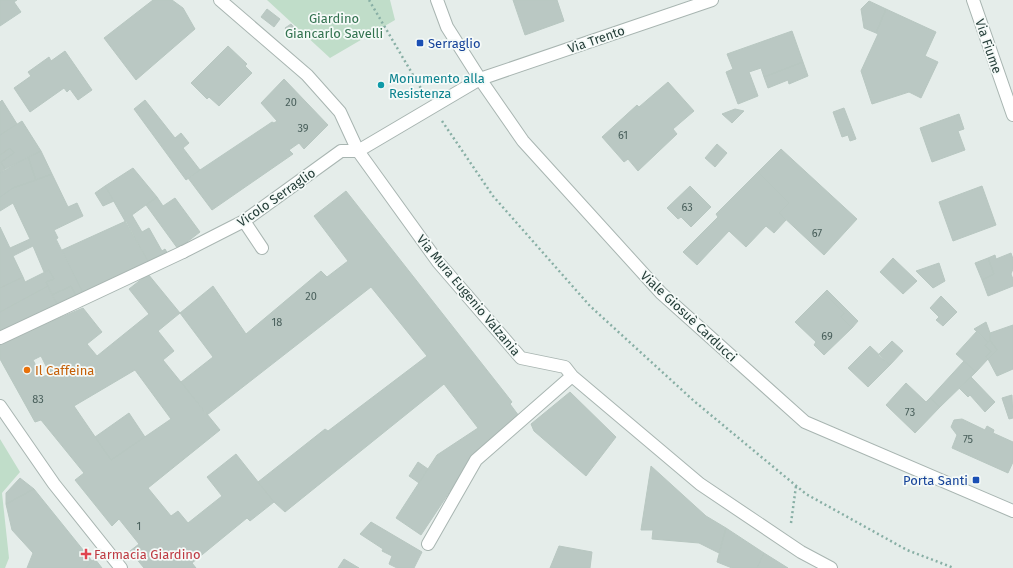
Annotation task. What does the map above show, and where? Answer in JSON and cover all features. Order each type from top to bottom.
[{"type":"street","name":"Via Mura Eugenio Valzania","points":[[220,0],[312,80],[340,112],[358,151],[438,262],[521,358],[565,367],[572,376],[700,484],[800,552],[831,568]]},
{"type":"street","name":"Viale Giosuè Carducci","points":[[437,0],[447,27],[480,79],[523,141],[661,293],[805,422],[1013,511]]},
{"type":"street","name":"Via Trento","points":[[480,79],[712,0]]},
{"type":"street","name":"Via Fiume","points":[[973,0],[1013,115]]},
{"type":"street","name":"Vicolo Serraglio","points":[[0,338],[183,252],[244,221],[342,151],[358,151],[480,79]]},
{"type":"street","points":[[244,221],[262,248]]},
{"type":"street","points":[[428,544],[476,460],[572,376]]},
{"type":"street","points":[[0,406],[54,484],[121,568]]},
{"type":"path","points":[[368,0],[432,107],[493,196],[590,306],[694,400],[806,494],[907,550],[954,568]]},
{"type":"path","points":[[790,530],[796,486]]},
{"type":"green space","name":"Giardino Giancarlo Savelli","points":[[267,0],[390,0],[395,20],[330,58]]},
{"type":"green space","points":[[0,439],[20,472],[2,493],[9,558],[5,568],[0,568]]},
{"type":"building","points":[[0,0],[17,0],[14,2],[21,12],[0,26]]},
{"type":"building","points":[[153,0],[172,0],[183,8],[195,29],[136,80],[104,38]]},
{"type":"building","points":[[513,0],[557,0],[564,21],[525,35]]},
{"type":"building","points":[[869,1],[886,9],[876,33],[864,28],[861,9]]},
{"type":"building","points":[[267,9],[280,19],[274,27],[261,17]]},
{"type":"building","points":[[886,9],[936,32],[925,56],[938,62],[921,98],[909,92],[872,104],[861,71],[878,34],[876,33]]},
{"type":"building","points":[[291,24],[298,32],[292,37],[285,28]]},
{"type":"building","points":[[792,31],[803,62],[764,77],[761,68],[749,72],[758,96],[738,104],[726,72],[733,69],[727,54]]},
{"type":"building","points":[[228,46],[247,64],[245,66],[252,73],[219,106],[209,97],[207,99],[191,83]]},
{"type":"building","points":[[65,51],[92,90],[78,100],[70,89],[67,92],[64,88],[30,112],[14,88],[31,76],[28,72],[49,57],[51,61]]},
{"type":"building","points":[[803,62],[808,76],[789,84],[788,80],[768,88],[764,77]]},
{"type":"building","points":[[284,79],[328,125],[304,149],[299,143],[289,150],[293,154],[212,210],[188,178],[272,122],[274,123],[277,121],[261,103]]},
{"type":"building","points":[[668,82],[694,111],[673,129],[677,134],[638,171],[628,159],[624,162],[602,137],[637,105],[639,107]]},
{"type":"building","points":[[2,100],[17,124],[0,135],[0,102]]},
{"type":"building","points":[[145,100],[175,138],[181,133],[189,143],[183,148],[200,170],[186,180],[134,109]]},
{"type":"building","points":[[844,108],[856,139],[850,141],[848,135],[842,137],[833,112]]},
{"type":"building","points":[[735,109],[744,111],[732,123],[722,114]]},
{"type":"building","points":[[959,114],[964,129],[958,131],[965,150],[932,162],[920,128]]},
{"type":"building","points":[[22,121],[41,151],[5,169],[1,162],[14,153],[10,148],[0,155],[0,135]]},
{"type":"building","points":[[717,144],[727,153],[715,167],[705,158]]},
{"type":"building","points":[[10,148],[14,153],[1,162],[5,169],[0,173],[0,155]]},
{"type":"building","points":[[781,149],[857,219],[824,255],[779,213],[789,203],[758,172]]},
{"type":"building","points":[[41,151],[52,174],[36,180],[28,157]]},
{"type":"building","points":[[28,157],[36,180],[13,188],[0,197],[0,173]]},
{"type":"building","points":[[133,168],[157,197],[132,215],[142,232],[149,228],[162,251],[165,249],[168,254],[149,263],[105,186]]},
{"type":"building","points":[[758,172],[789,203],[779,213],[786,220],[774,233],[766,226],[746,247],[729,231],[697,265],[683,252],[718,217],[716,214]]},
{"type":"building","points":[[52,174],[68,207],[77,203],[83,216],[54,230],[58,238],[56,239],[84,295],[77,298],[71,286],[52,295],[46,282],[54,279],[49,270],[44,272],[33,246],[13,256],[23,277],[0,288],[0,227],[10,248],[30,239],[13,203],[0,211],[0,197],[13,188]]},
{"type":"building","points":[[105,186],[114,201],[103,206],[95,193]]},
{"type":"building","points":[[690,186],[711,207],[691,227],[681,217],[678,219],[667,208]]},
{"type":"building","points":[[982,186],[996,225],[953,241],[939,202]]},
{"type":"building","points":[[346,191],[512,402],[510,404],[519,416],[472,458],[421,535],[396,518],[437,455],[478,428],[444,384],[285,512],[274,502],[258,482],[325,429],[328,431],[427,356],[371,287],[207,415],[181,382],[213,357],[180,313],[213,286],[246,334],[321,271],[327,277],[348,261],[314,216]]},
{"type":"building","points":[[157,197],[163,206],[175,198],[200,232],[187,242],[188,243],[178,249],[146,205]]},
{"type":"building","points":[[126,221],[149,263],[84,295],[62,250]]},
{"type":"building","points":[[1011,253],[1013,259],[1013,269],[1011,274],[1013,286],[988,296],[982,280],[994,274],[988,258],[995,255],[996,259]]},
{"type":"building","points":[[893,258],[917,281],[903,294],[880,272]]},
{"type":"building","points":[[988,258],[994,274],[982,280],[975,263]]},
{"type":"building","points":[[939,263],[945,281],[933,288],[916,271]]},
{"type":"building","points":[[49,270],[54,279],[46,282],[48,286],[0,312],[0,288],[23,277],[25,282]]},
{"type":"building","points":[[148,274],[180,313],[158,331],[174,351],[163,360],[220,430],[148,488],[171,516],[178,511],[188,523],[222,496],[207,477],[236,454],[274,502],[250,521],[247,518],[192,563],[196,568],[144,568],[130,551],[139,544],[119,519],[112,526],[75,480],[84,473],[41,420],[35,422],[0,359],[0,343],[83,308],[102,332],[87,344],[97,356],[149,314],[129,289]],"holes":[[[41,356],[50,374],[42,377],[33,360]],[[135,370],[171,419],[111,460],[74,406]]]},
{"type":"building","points":[[48,286],[58,306],[0,332],[0,312]]},
{"type":"building","points":[[71,286],[77,298],[58,306],[52,295]]},
{"type":"building","points":[[827,290],[858,321],[852,328],[841,317],[844,313],[824,293]]},
{"type":"building","points":[[824,293],[844,313],[841,317],[852,328],[824,355],[814,345],[816,342],[795,322]]},
{"type":"building","points":[[941,296],[957,312],[943,326],[936,320],[939,317],[930,308]]},
{"type":"building","points":[[986,322],[990,333],[990,340],[988,342],[974,329]]},
{"type":"building","points":[[1013,325],[1013,369],[997,376],[988,359],[997,350],[990,340],[990,333]]},
{"type":"building","points":[[977,331],[988,342],[985,346],[991,351],[986,357],[988,359],[976,372],[956,354]]},
{"type":"building","points":[[990,340],[997,350],[988,359],[986,357],[991,351],[985,346]]},
{"type":"building","points":[[892,341],[903,351],[890,365],[878,355]]},
{"type":"building","points":[[870,346],[890,365],[868,387],[848,368]]},
{"type":"building","points":[[964,361],[976,372],[940,407],[930,398]]},
{"type":"building","points":[[971,377],[995,402],[985,412],[970,395],[968,397],[959,388]]},
{"type":"building","points":[[906,383],[926,402],[930,398],[940,407],[915,433],[886,405]]},
{"type":"building","points":[[570,392],[616,437],[586,476],[534,431],[531,424]]},
{"type":"building","points":[[1012,395],[1013,418],[1009,419],[1002,398]]},
{"type":"building","points":[[129,413],[145,437],[111,460],[95,437]]},
{"type":"building","points":[[962,419],[985,430],[987,426],[994,430],[993,433],[1013,442],[1013,462],[1008,473],[952,448],[957,435],[951,427],[954,420]]},
{"type":"building","points":[[418,462],[428,469],[419,483],[409,476]]},
{"type":"building","points":[[651,466],[706,516],[726,528],[719,553],[699,543],[652,539],[653,530],[641,530]]},
{"type":"building","points":[[20,478],[34,489],[6,504],[6,493]]},
{"type":"building","points":[[34,489],[92,561],[86,568],[27,568],[33,553],[12,530],[6,504]]},
{"type":"building","points":[[371,522],[422,552],[414,568],[397,568],[389,564],[392,556],[382,551],[383,549],[360,534]]},
{"type":"building","points":[[726,528],[764,553],[757,568],[732,568],[717,562]]},
{"type":"building","points":[[559,546],[592,552],[590,568],[550,568]]},
{"type":"building","points":[[764,553],[788,568],[757,568]]},
{"type":"building","points":[[95,559],[102,568],[86,568],[92,561]]},
{"type":"building","points":[[344,559],[359,568],[338,568]]},
{"type":"place","name":"Serraglio","points":[[420,43]]},
{"type":"place","name":"Monumento alla Resistenza","points":[[381,85]]},
{"type":"place","name":"Il Caffeina","points":[[27,370]]},
{"type":"place","name":"Porta Santi","points":[[976,480]]},
{"type":"place","name":"Farmacia Giardino","points":[[86,554]]}]
